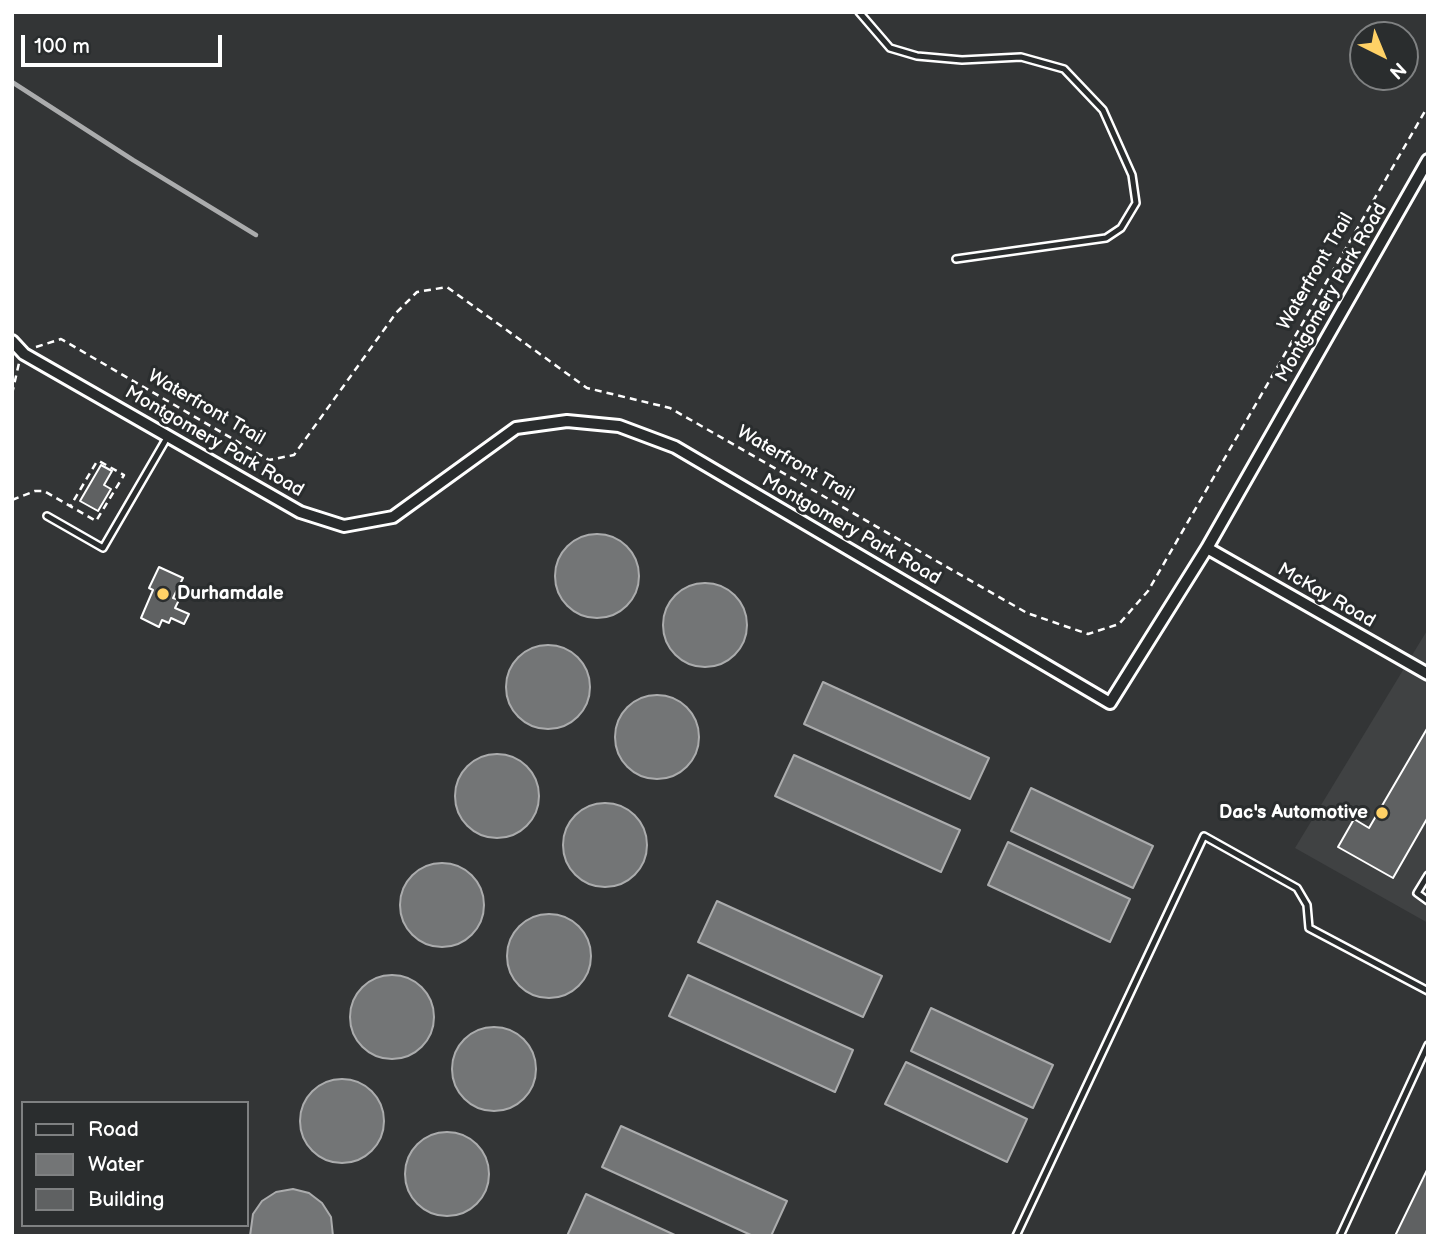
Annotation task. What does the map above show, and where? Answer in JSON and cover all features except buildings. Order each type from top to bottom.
[{"type":"street","name":"Montgomery Park Road","points":[[12,341],[24,354],[300,512],[344,526],[393,517],[516,428],[567,421],[619,426],[675,447],[1110,703],[1207,548],[1428,160]]},
{"type":"street","name":"McKay Road","points":[[1207,548],[1428,674]]},
{"type":"lane","points":[[859,12],[890,48],[918,56],[962,60],[1021,57],[1064,69],[1103,110],[1132,175],[1136,203],[1121,228],[1106,237],[956,259]]},
{"type":"lane","points":[[47,516],[103,548],[168,436]]},
{"type":"lane","points":[[1016,1236],[1204,836],[1297,888],[1307,905],[1309,928],[1428,991]]},
{"type":"lane","points":[[1428,875],[1417,893],[1428,901]]},
{"type":"lane","points":[[1340,1236],[1428,1045]]},
{"type":"path","name":"Waterfront Trail","points":[[24,354],[61,340],[268,460],[294,454],[396,313],[417,292],[447,287],[587,388],[670,408],[1027,613],[1088,634],[1119,624],[1148,592],[1428,106]]},
{"type":"path","points":[[12,394],[18,364],[24,354]]},
{"type":"path","points":[[12,500],[34,491],[44,491],[96,521],[124,475],[99,461],[71,505]]},
{"type":"shaded area","points":[[1428,629],[1428,923],[1295,848]]},
{"type":"water","points":[[597,534],[620,541],[632,553],[639,576],[632,599],[620,611],[597,618],[574,611],[562,599],[555,576],[562,553],[574,541]]},
{"type":"water","points":[[705,583],[728,590],[740,602],[747,625],[740,648],[728,660],[705,667],[682,660],[670,648],[663,625],[670,602],[682,590]]},
{"type":"water","points":[[548,645],[571,652],[583,664],[590,687],[583,710],[571,722],[548,729],[525,722],[513,710],[506,687],[513,664],[525,652]]},
{"type":"water","points":[[823,682],[989,758],[970,799],[804,724]]},
{"type":"water","points":[[657,695],[680,702],[692,714],[699,737],[692,760],[680,772],[657,779],[634,772],[622,760],[615,737],[622,714],[634,702]]},
{"type":"water","points":[[497,754],[520,761],[532,773],[539,796],[532,819],[520,831],[497,838],[474,831],[462,819],[455,796],[462,773],[474,761]]},
{"type":"water","points":[[794,755],[960,830],[941,872],[775,796]]},
{"type":"water","points":[[1031,788],[1153,846],[1133,888],[1011,831]]},
{"type":"water","points":[[605,803],[628,810],[640,822],[647,845],[640,868],[628,880],[605,887],[582,880],[570,868],[563,845],[570,822],[582,810]]},
{"type":"water","points":[[1008,842],[1130,899],[1110,942],[988,885]]},
{"type":"water","points":[[442,863],[465,870],[477,882],[484,905],[477,928],[465,940],[442,947],[419,940],[407,928],[400,905],[407,882],[419,870]]},
{"type":"water","points":[[717,901],[882,976],[863,1017],[698,942]]},
{"type":"water","points":[[549,914],[572,921],[584,933],[591,956],[584,979],[572,991],[549,998],[526,991],[514,979],[507,956],[514,933],[526,921]]},
{"type":"water","points":[[392,975],[415,982],[427,994],[434,1017],[427,1040],[415,1052],[392,1059],[369,1052],[357,1040],[350,1017],[357,994],[369,982]]},
{"type":"water","points":[[688,975],[853,1050],[835,1092],[669,1016]]},
{"type":"water","points":[[931,1008],[1053,1065],[1033,1108],[911,1051]]},
{"type":"water","points":[[494,1027],[517,1034],[529,1046],[536,1069],[529,1092],[517,1104],[494,1111],[471,1104],[459,1092],[452,1069],[459,1046],[471,1034]]},
{"type":"water","points":[[906,1062],[1027,1119],[1007,1162],[885,1104]]},
{"type":"water","points":[[342,1079],[365,1086],[377,1098],[384,1121],[377,1144],[365,1156],[342,1163],[319,1156],[307,1144],[300,1121],[307,1098],[319,1086]]},
{"type":"water","points":[[621,1126],[787,1201],[771,1236],[753,1236],[602,1167]]},
{"type":"water","points":[[447,1132],[470,1139],[482,1151],[489,1174],[482,1197],[470,1209],[447,1216],[424,1209],[412,1197],[405,1174],[412,1151],[424,1139]]},
{"type":"water","points":[[293,1189],[309,1193],[322,1203],[331,1217],[333,1236],[250,1236],[253,1214],[262,1201],[276,1192]]},
{"type":"water","points":[[586,1194],[677,1236],[567,1236]]},
{"type":"waterway","points":[[12,82],[256,235]]},
{"type":"place","name":"Durhamdale","points":[[163,594]]},
{"type":"place","name":"Dac's Automotive","points":[[1382,813]]}]
